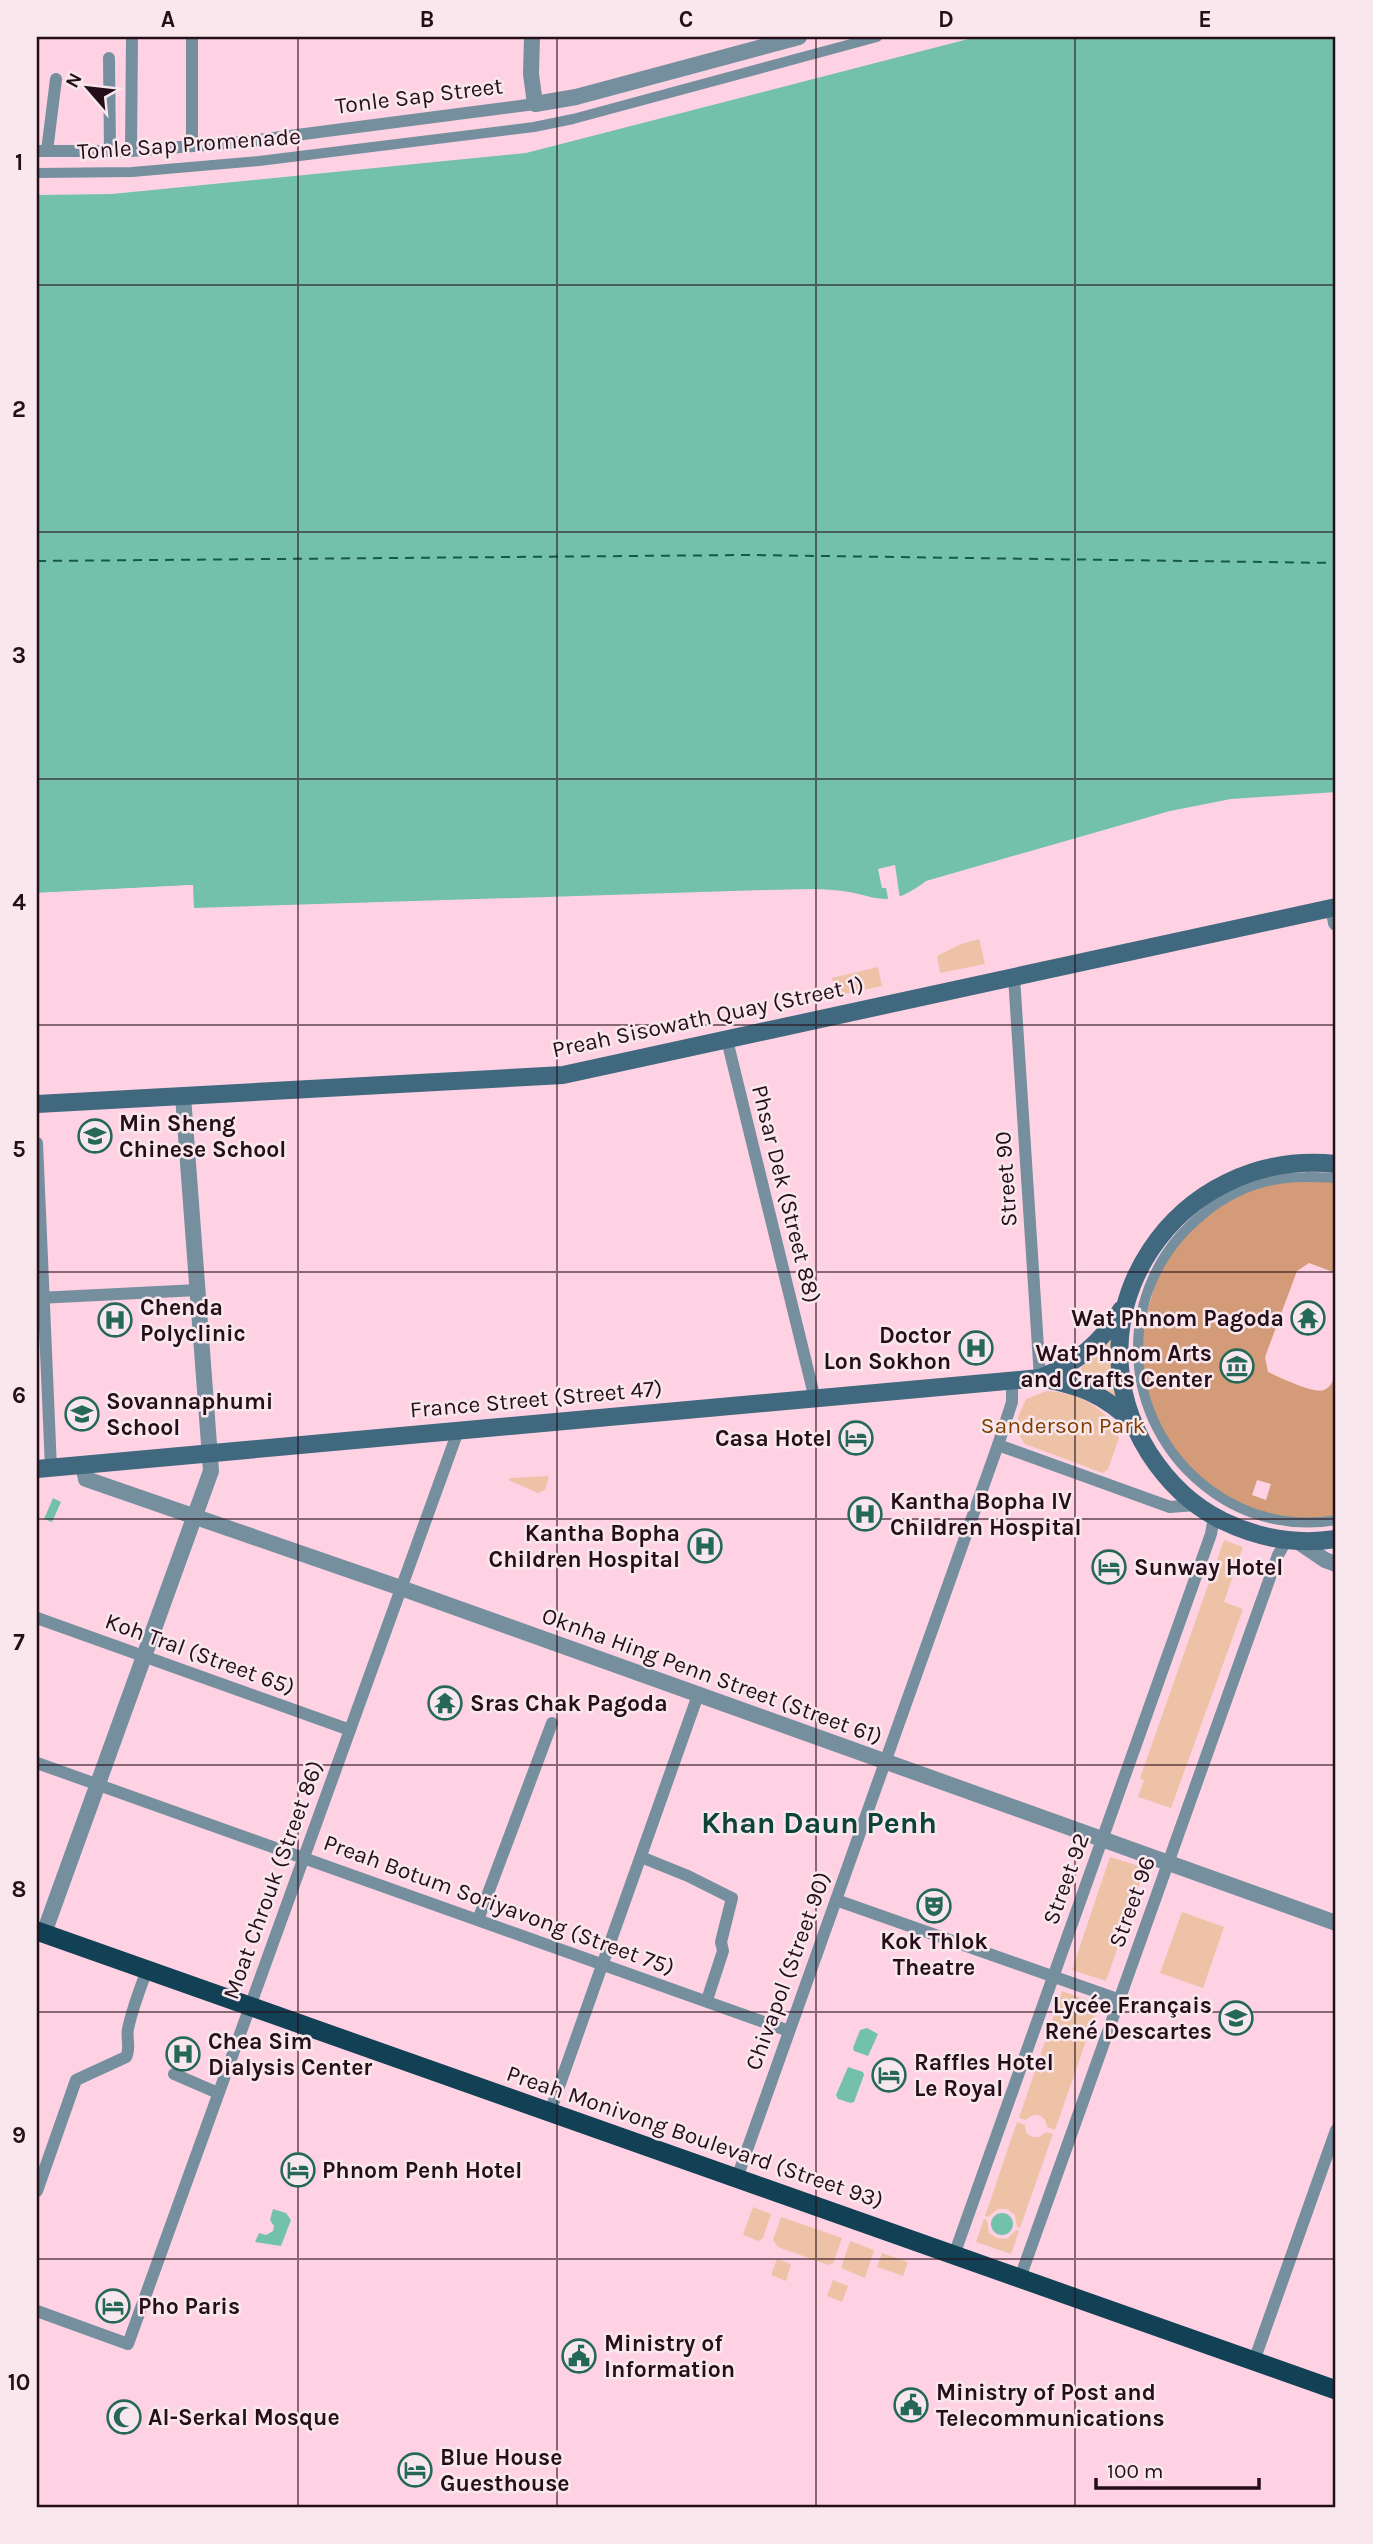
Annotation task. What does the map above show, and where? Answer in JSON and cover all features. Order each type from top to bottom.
[{"type":"highway","name":"Preah Monivong Boulevard (Street 93)","points":[[40,1932],[1336,2390]]},
{"type":"main road","name":"Preah Sisowath Quay (Street 1)","points":[[37,1104],[563,1075],[1014,977],[1335,912]]},
{"type":"main road","points":[[1336,1164],[1310,1161],[1270,1166],[1243,1174],[1210,1190],[1168,1226],[1144,1259],[1128,1296],[1121,1328],[1120,1361],[1124,1393],[1143,1443],[1160,1469],[1196,1505],[1214,1517],[1248,1532],[1291,1541],[1336,1539]]},
{"type":"main road","name":"France Street (Street 47)","points":[[44,1468],[1040,1378],[1068,1366],[1092,1348],[1111,1326],[1128,1296]]},
{"type":"main road","name":"France Street (Street 47)","points":[[1040,1378],[1080,1387],[1105,1399],[1118,1407],[1134,1424]]},
{"type":"street","points":[[131,151],[132,37]]},
{"type":"street","points":[[191,37],[192,146]]},
{"type":"street","points":[[532,37],[531,74],[535,104]]},
{"type":"street","name":"Tonle Sap Street","points":[[42,151],[131,151],[242,142],[535,104],[576,97],[799,37]]},
{"type":"street","name":"Tonle Sap Promenade","points":[[37,173],[131,172],[246,162],[534,127],[573,119],[877,37]]},
{"type":"street","points":[[108,58],[110,150]]},
{"type":"street","points":[[42,151],[57,79]]},
{"type":"street","name":"Street 90","points":[[1014,977],[1040,1378]]},
{"type":"street","name":"Phsar Dek (Street 88)","points":[[727,1040],[815,1399]]},
{"type":"street","points":[[40,1932],[211,1471],[183,1096]]},
{"type":"street","points":[[37,1143],[44,1468]]},
{"type":"street","points":[[1336,1178],[1309,1175],[1272,1180],[1251,1186],[1212,1207],[1182,1233],[1159,1265],[1144,1300],[1137,1338],[1139,1377],[1149,1414],[1167,1448],[1192,1477],[1222,1499],[1245,1511],[1294,1522],[1336,1520]]},
{"type":"street","points":[[41,1298],[198,1290]]},
{"type":"street","name":"Chivapol (Street 90)","points":[[737,2178],[998,1444],[1012,1402],[1012,1381]]},
{"type":"street","name":"Moat Chrouk (Street 86)","points":[[37,2311],[128,2344],[458,1431]]},
{"type":"street","points":[[998,1444],[1170,1507],[1196,1505]]},
{"type":"street","name":"Oknha Hing Penn Street (Street 61)","points":[[83,1465],[86,1479],[401,1588],[1336,1923]]},
{"type":"street","name":"Street 92","points":[[954,2255],[1211,1534],[1214,1517]]},
{"type":"street","points":[[1291,1541],[1336,1564]]},
{"type":"street","name":"Street 96","points":[[1020,2278],[1278,1555],[1291,1541]]},
{"type":"street","name":"Koh Tral (Street 65)","points":[[37,1618],[350,1730]]},
{"type":"street","points":[[550,2112],[698,1695]]},
{"type":"street","points":[[478,1920],[552,1723]]},
{"type":"street","name":"Preah Botum Soriyavong (Street 75)","points":[[37,1763],[789,2031]]},
{"type":"street","points":[[640,1857],[688,1876],[732,1898],[721,1942],[723,1951],[707,2000]]},
{"type":"street","points":[[836,1900],[1120,2000]]},
{"type":"street","points":[[37,2192],[76,2080],[126,2057],[129,2052],[127,2034],[147,1970]]},
{"type":"street","points":[[174,2074],[218,2093]]},
{"type":"street","points":[[1254,2361],[1336,2130]]},
{"type":"green space","points":[[979,939],[985,964],[940,973],[937,956],[961,944]]},
{"type":"green space","points":[[878,967],[882,986],[836,996],[832,978]]},
{"type":"green space","points":[[1110,1340],[1113,1342],[1118,1398],[1080,1374],[1082,1366]]},
{"type":"green space","name":"Sanderson Park","points":[[1047,1391],[1071,1395],[1091,1404],[1114,1427],[1119,1438],[1108,1469],[1103,1473],[1025,1444],[1017,1427],[1020,1411],[1026,1399]]},
{"type":"green space","points":[[549,1476],[545,1490],[538,1493],[508,1480],[511,1478]]},
{"type":"green space","points":[[1224,1540],[1243,1547],[1224,1602],[1243,1609],[1171,1808],[1138,1797],[1144,1780],[1140,1778]]},
{"type":"green space","points":[[1110,1857],[1145,1868],[1106,1981],[1072,1970]]},
{"type":"green space","points":[[1182,1912],[1224,1927],[1203,1988],[1160,1973]]},
{"type":"green space","points":[[1062,1991],[1099,2004],[1055,2130],[1047,2127],[1040,2116],[1026,2120],[1019,2118]]},
{"type":"green space","points":[[1017,2122],[1025,2125],[1026,2133],[1032,2137],[1039,2137],[1046,2132],[1053,2134],[1020,2228],[1017,2227],[1015,2215],[1007,2209],[998,2209],[988,2217],[985,2216]]},
{"type":"green space","points":[[753,2207],[771,2214],[763,2238],[759,2241],[743,2235]]},
{"type":"green space","points":[[781,2217],[842,2238],[833,2263],[828,2265],[778,2247],[773,2240]]},
{"type":"green space","points":[[984,2219],[987,2220],[989,2233],[997,2238],[1007,2239],[1016,2230],[1019,2231],[1011,2254],[976,2242]]},
{"type":"green space","points":[[850,2241],[874,2250],[865,2278],[841,2268]]},
{"type":"green space","points":[[882,2253],[908,2262],[903,2276],[877,2267]]},
{"type":"green space","points":[[777,2259],[791,2264],[786,2281],[771,2275]]},
{"type":"green space","points":[[833,2280],[848,2286],[842,2302],[827,2296]]},
{"type":"shaded area","points":[[976,37],[1336,37],[1336,792],[1231,799],[1170,811],[926,881],[912,891],[889,899],[808,889],[194,908],[192,885],[37,893],[37,195],[112,194],[526,153]]},
{"type":"shaded area","points":[[1336,1180],[1336,1273],[1309,1263],[1297,1271],[1265,1357],[1268,1372],[1313,1390],[1327,1389],[1336,1371],[1336,1518],[1294,1520],[1246,1509],[1193,1475],[1151,1413],[1139,1338],[1161,1266],[1193,1225],[1231,1197],[1272,1182]],"holes":[[[1257,1480],[1271,1484],[1266,1500],[1252,1495]]]},
{"type":"shaded area","points":[[53,1498],[61,1502],[52,1522],[44,1519]]},
{"type":"shaded area","points":[[867,2028],[878,2034],[868,2056],[854,2051],[853,2048],[860,2030]]},
{"type":"shaded area","points":[[848,2067],[863,2072],[864,2075],[854,2102],[851,2103],[838,2099],[836,2095]]},
{"type":"shaded area","points":[[273,2209],[286,2213],[291,2220],[281,2246],[255,2242],[259,2233],[266,2235],[273,2231],[274,2226],[270,2220]]},
{"type":"shaded area","points":[[998,2213],[1006,2213],[1013,2220],[1013,2228],[1006,2235],[998,2235],[991,2228],[991,2220]]},
{"type":"pier","points":[[895,865],[900,899],[889,903],[878,869]]},
{"type":"pier","points":[[193,885],[194,912],[190,909],[189,889],[37,897],[37,893]]},
{"type":"ferry route","points":[[37,561],[748,555],[1336,563]]},
{"type":"place","name":"Min Sheng Chinese School","points":[[95,1136]]},
{"type":"place","name":"Wat Phnom Pagoda","points":[[1308,1318]]},
{"type":"place","name":"Chenda Polyclinic","points":[[115,1320]]},
{"type":"place","name":"Doctor Lon Sokhon","points":[[976,1348]]},
{"type":"place","name":"Wat Phnom Arts and Crafts Center","points":[[1237,1366]]},
{"type":"place","name":"Sovannaphumi School","points":[[82,1414]]},
{"type":"place","name":"Casa Hotel","points":[[856,1438]]},
{"type":"place","name":"Kantha Bopha IV Children Hospital","points":[[865,1514]]},
{"type":"place","name":"Kantha Bopha Children Hospital","points":[[705,1546]]},
{"type":"place","name":"Sunway Hotel","points":[[1109,1567]]},
{"type":"place","name":"Sras Chak Pagoda","points":[[445,1703]]},
{"type":"place","name":"Kok Thlok Theatre","points":[[934,1906]]},
{"type":"place","name":"Lycée Français René Descartes","points":[[1236,2018]]},
{"type":"place","name":"Chea Sim Dialysis Center","points":[[183,2054]]},
{"type":"place","name":"Raffles Hotel Le Royal","points":[[889,2075]]},
{"type":"place","name":"Phnom Penh Hotel","points":[[298,2170]]},
{"type":"place","name":"Pho Paris","points":[[113,2306]]},
{"type":"place","name":"Ministry of Information","points":[[579,2356]]},
{"type":"place","name":"Ministry of Post and Telecommunications","points":[[911,2405]]},
{"type":"place","name":"Al-Serkal Mosque","points":[[124,2417]]},
{"type":"place","name":"Blue House Guesthouse","points":[[415,2470]]},
{"type":"district","name":"Khan Daun Penh","points":[[819,1823]]}]
